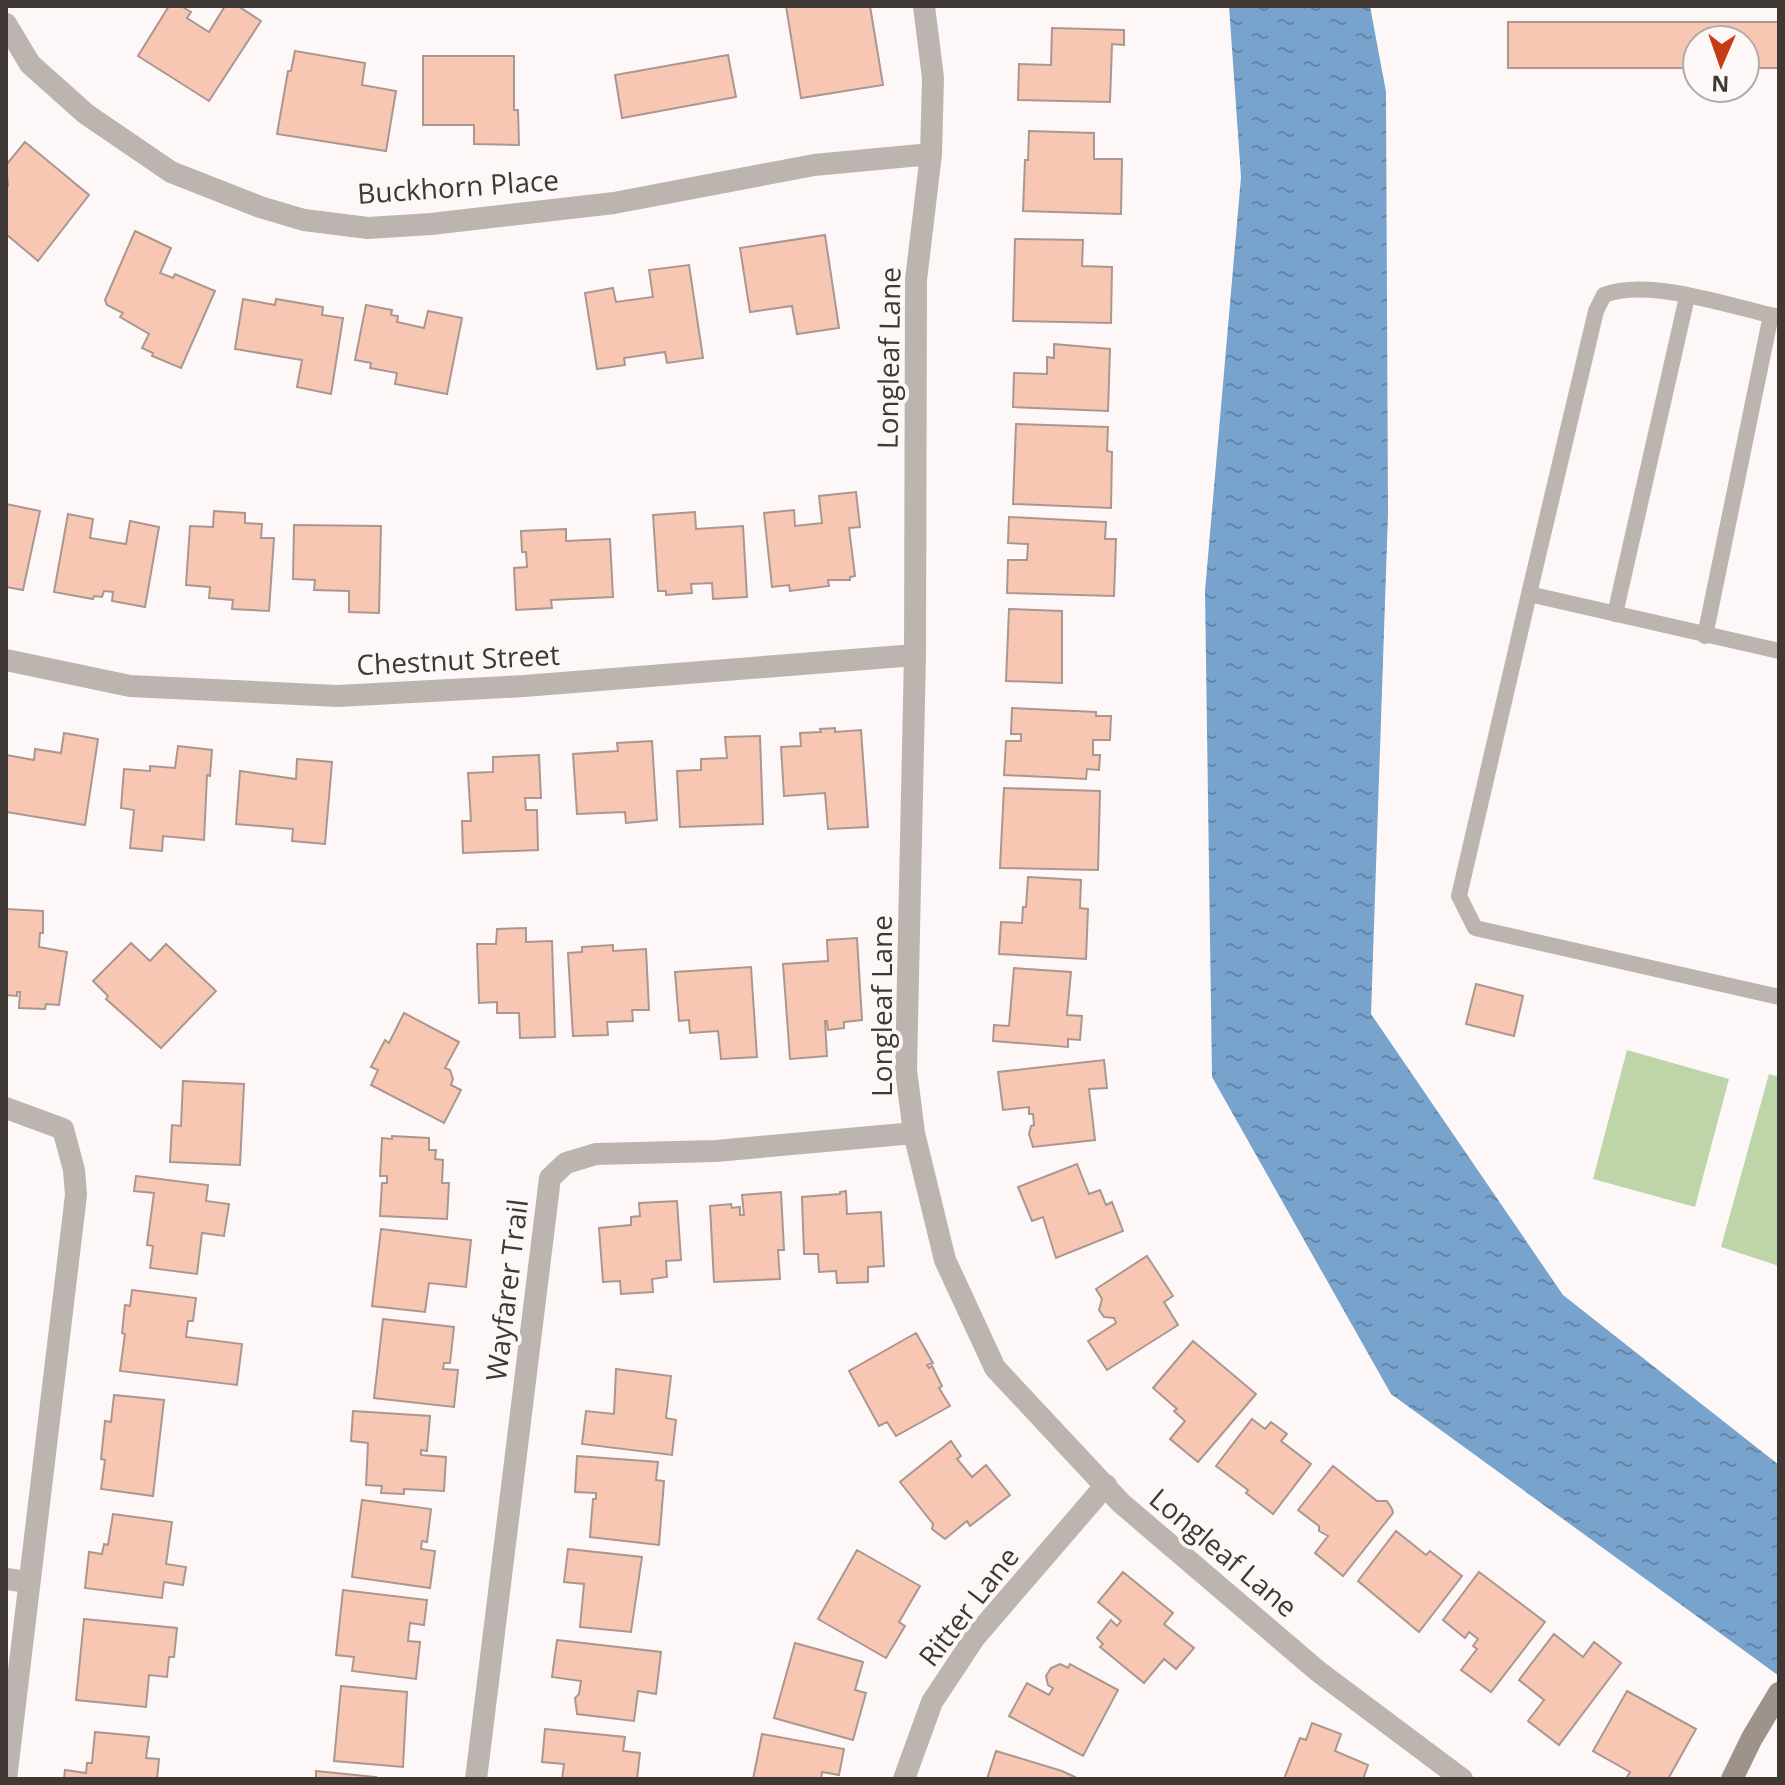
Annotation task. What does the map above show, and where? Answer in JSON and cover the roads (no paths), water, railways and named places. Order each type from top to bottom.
[{"type":"main road","points":[[1732,1779],[1779,1693]]},
{"type":"street","name":"Longleaf Lane","points":[[924,6],[933,78],[931,154],[916,280],[915,655],[906,1070],[914,1133],[945,1260],[995,1368],[1121,1503],[1319,1672],[1449,1775]]},
{"type":"street","name":"Buckhorn Place","points":[[8,33],[30,64],[86,114],[171,172],[260,207],[304,220],[368,228],[431,224],[614,203],[814,165],[931,154]]},
{"type":"street","name":"Chestnut Street","points":[[6,660],[130,686],[338,696],[524,686],[915,655]]},
{"type":"street","points":[[6,1108],[63,1129],[74,1170],[75,1220],[6,1779]]},
{"type":"street","name":"Wayfarer Trail","points":[[476,1779],[550,1178],[566,1163],[596,1154],[716,1151],[914,1133]]},
{"type":"street","name":"Ritter Lane","points":[[904,1779],[932,1702],[975,1637],[1106,1485]]},
{"type":"street","points":[[6,1579],[29,1582]]},
{"type":"lane","points":[[1705,636],[1775,316],[1632,288],[1604,295],[1596,311],[1459,896],[1475,928],[1779,997]]},
{"type":"lane","points":[[1615,614],[1687,297]]},
{"type":"lane","points":[[1529,594],[1779,651]]},
{"type":"water","points":[[1229,6],[1370,6],[1386,92],[1388,514],[1371,1014],[1563,1295],[1779,1465],[1779,1676],[1391,1394],[1212,1077],[1205,591],[1241,177]]}]
